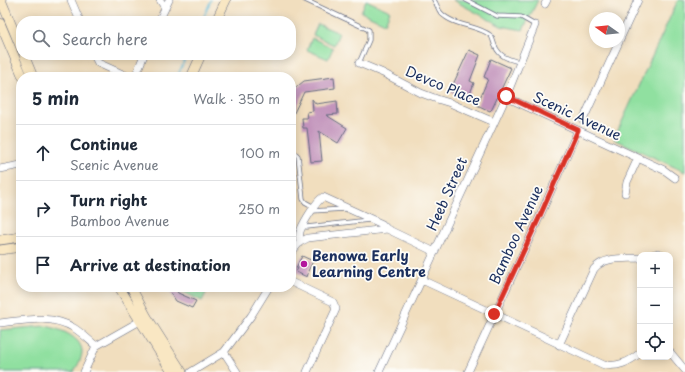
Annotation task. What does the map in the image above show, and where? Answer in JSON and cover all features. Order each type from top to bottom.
[{"type":"main road","points":[[1,0],[16,36]]},
{"type":"main road","points":[[218,16],[226,0]]},
{"type":"main road","points":[[0,23],[21,72]]},
{"type":"main road","points":[[26,60],[31,72]]},
{"type":"main road","points":[[193,72],[199,60]]},
{"type":"main road","points":[[0,240],[16,238]]},
{"type":"main road","points":[[0,250],[16,248]]},
{"type":"main road","points":[[122,292],[172,372]]},
{"type":"main road","points":[[134,292],[147,317],[182,372]]},
{"type":"street","points":[[71,0],[78,16]]},
{"type":"street","points":[[160,0],[165,8]]},
{"type":"street","points":[[161,16],[169,0]]},
{"type":"street","points":[[625,28],[638,0]]},
{"type":"street","name":"Heeb Street","points":[[379,372],[506,96],[535,25]]},
{"type":"street","points":[[583,120],[616,48]]},
{"type":"street","points":[[96,60],[98,63],[118,72]]},
{"type":"street","points":[[137,72],[142,60]]},
{"type":"street","name":"Devco Place","points":[[359,62],[421,93],[437,100],[450,103],[494,122]]},
{"type":"street","name":"Scenic Avenue","points":[[506,96],[664,170],[675,178]]},
{"type":"street","name":"Bamboo Avenue","points":[[468,372],[578,130]]},
{"type":"street","points":[[625,193],[626,182],[638,158]]},
{"type":"street","points":[[0,169],[16,166]]},
{"type":"street","points":[[300,242],[299,237],[302,226],[320,198],[323,197],[384,225],[387,228],[435,252]]},
{"type":"street","points":[[296,247],[300,242],[315,237],[387,228]]},
{"type":"street","points":[[559,345],[598,263],[605,260],[637,258]]},
{"type":"street","points":[[422,280],[604,365],[621,368],[637,354]]},
{"type":"street","points":[[296,284],[333,302],[336,309],[307,372]]},
{"type":"street","points":[[191,372],[224,352],[251,316],[266,292]]},
{"type":"street","points":[[0,322],[36,318],[51,319],[62,322],[74,328],[96,346]]},
{"type":"street","points":[[84,372],[96,346],[140,321]]},
{"type":"street","points":[[224,352],[237,372]]},
{"type":"street","points":[[673,356],[685,370]]},
{"type":"lane","points":[[305,0],[369,30],[369,40],[359,62]]},
{"type":"lane","points":[[434,0],[441,13],[456,22],[482,30],[491,36],[499,53],[505,58],[520,62]]},
{"type":"lane","points":[[466,0],[497,16],[521,18],[535,25]]},
{"type":"lane","points":[[296,154],[298,156],[303,199],[305,202],[313,209],[347,208]]},
{"type":"lane","points":[[302,226],[307,227],[373,220]]},
{"type":"green space","points":[[366,0],[390,11],[385,23],[361,12]]},
{"type":"green space","points":[[453,0],[538,0],[523,30],[501,26]]},
{"type":"green space","points":[[678,0],[685,0],[685,172],[614,139]]},
{"type":"green space","points":[[318,24],[339,33],[334,45],[313,35]]},
{"type":"green space","points":[[312,38],[333,48],[328,59],[307,50]]},
{"type":"green space","points":[[183,292],[206,292],[202,301]]},
{"type":"green space","points":[[45,326],[68,334],[81,346],[81,357],[74,372],[0,372],[0,330]]},
{"type":"building","points":[[469,50],[480,55],[470,81],[474,83],[468,99],[450,91]]},
{"type":"building","points":[[491,59],[511,68],[490,111],[477,105],[488,79],[484,77]]},
{"type":"building","points":[[334,77],[335,88],[304,92],[296,109],[296,88],[304,81]]},
{"type":"building","points":[[312,99],[316,104],[337,101],[338,114],[326,115],[347,128],[338,143],[319,131],[322,161],[311,162],[307,128],[303,128],[302,118],[308,118],[307,112],[313,111]]},
{"type":"building","points":[[302,256],[313,261],[307,277],[296,272],[298,268],[296,268]]},
{"type":"building","points":[[170,292],[177,292],[196,301],[192,308],[176,301]]},
{"type":"waterway","points":[[204,16],[211,0]]},
{"type":"waterway","points":[[179,72],[185,60]]},
{"type":"place","name":"Benowa Early Learning Centre","points":[[304,264]]},
{"type":"route","points":[[494,314],[578,130],[506,96]]}]
